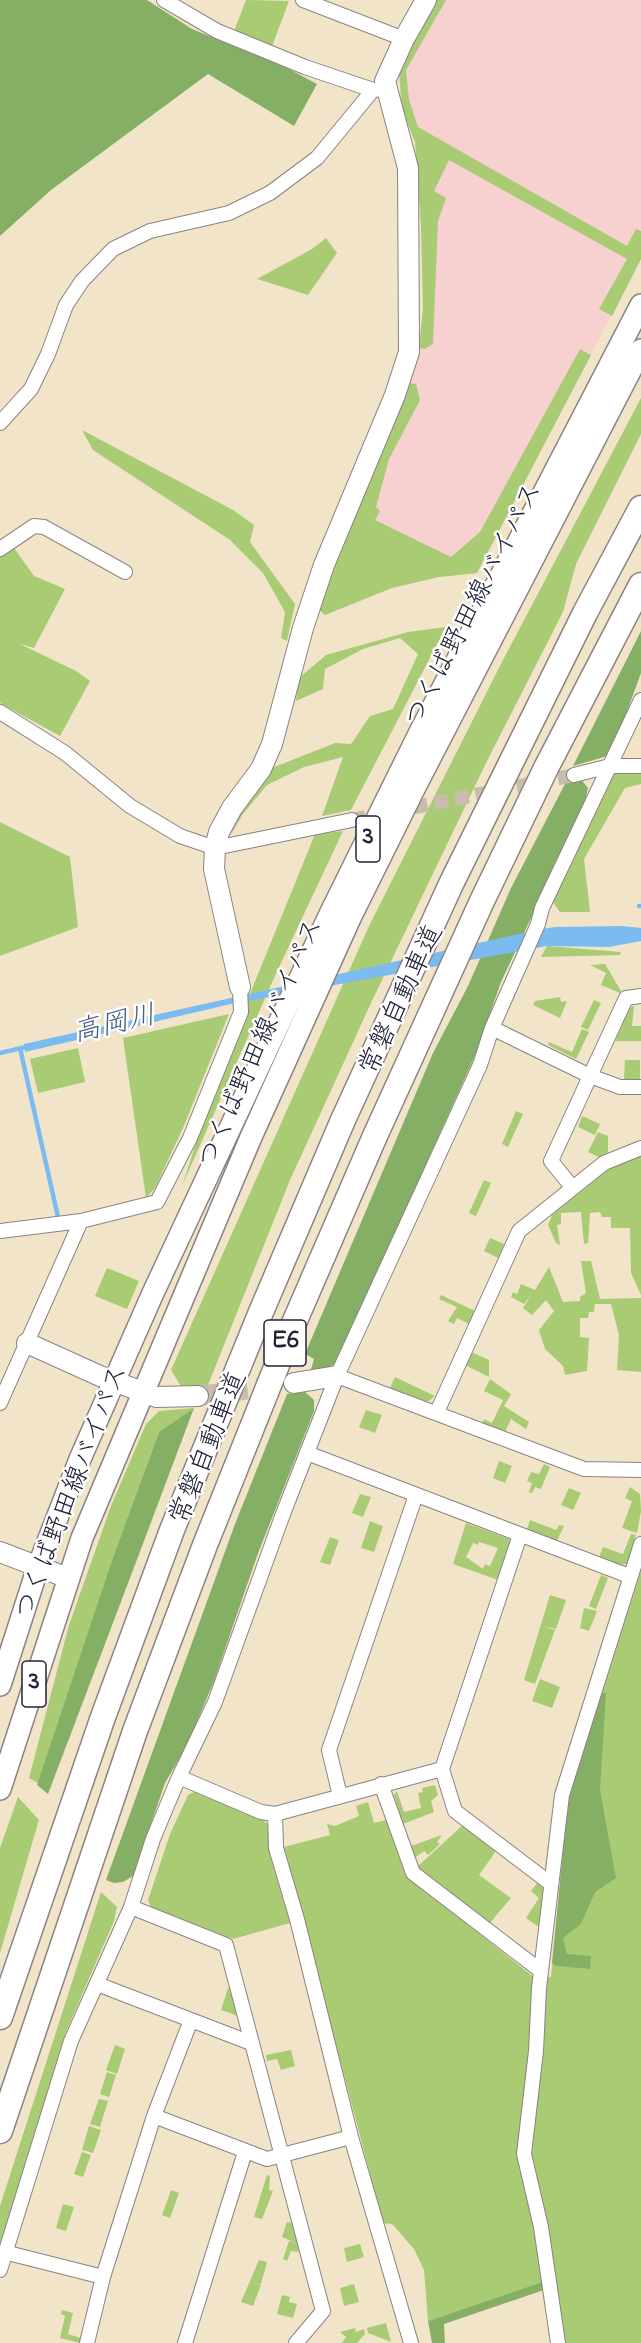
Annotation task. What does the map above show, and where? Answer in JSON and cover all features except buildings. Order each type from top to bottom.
[{"type":"highway","name":"常磐自動車道","points":[[0,2018],[44,1884],[144,1607],[266,1302],[343,1120],[452,882],[585,613],[641,508]]},
{"type":"highway","name":"常磐自動車道","points":[[0,2131],[135,1731],[204,1545],[291,1330],[375,1136],[482,901],[546,768],[641,585]]},
{"type":"main road","name":"つくば野田線バイパス","points":[[0,1685],[38,1567],[114,1381],[336,902],[420,732],[641,305]]},
{"type":"main road","name":"つくば野田線バイパス","points":[[0,1789],[68,1578],[142,1392],[251,1137],[351,916],[518,586],[641,350]]},
{"type":"street","points":[[164,0],[217,31],[305,67],[380,90]]},
{"type":"street","points":[[303,0],[404,39]]},
{"type":"street","points":[[0,423],[31,388],[48,354],[66,305],[97,263],[133,238],[150,231],[229,213],[276,190],[317,158],[380,90],[404,39],[426,0]]},
{"type":"street","points":[[0,1231],[81,1221],[157,1202],[190,1138],[241,1012],[240,987],[214,869],[215,848],[224,824],[261,769],[272,744],[303,628],[324,566],[395,395],[409,352],[408,168],[380,90]]},
{"type":"street","points":[[0,549],[34,526],[44,526],[125,572]]},
{"type":"street","points":[[0,2271],[71,2041],[131,1907],[153,1839],[179,1777],[215,1702],[337,1376],[480,1065],[492,1028],[543,908],[641,700]]},
{"type":"street","points":[[0,712],[65,753],[147,817],[180,836],[215,848],[352,820]]},
{"type":"street","points":[[574,775],[609,766],[641,766]]},
{"type":"street","points":[[572,1187],[551,1161],[626,998],[641,996]]},
{"type":"street","points":[[492,1028],[590,1076],[620,1087],[641,1087]]},
{"type":"street","points":[[436,1412],[519,1231],[604,1163],[641,1148]]},
{"type":"street","points":[[0,1403],[81,1221]]},
{"type":"street","points":[[27,1343],[156,1397],[198,1396]]},
{"type":"street","points":[[294,1383],[337,1376],[584,1469],[641,1470]]},
{"type":"street","points":[[307,1453],[629,1576]]},
{"type":"street","points":[[340,1796],[328,1750],[416,1495]]},
{"type":"street","points":[[520,1535],[442,1769],[455,1811],[551,1884]]},
{"type":"street","points":[[558,2343],[541,2227],[524,2154],[551,1884],[562,1795],[629,1576],[641,1544]]},
{"type":"street","points":[[0,1552],[68,1578]]},
{"type":"street","points":[[179,1777],[261,1812],[274,1814],[442,1769]]},
{"type":"street","points":[[381,1785],[413,1874],[524,1960],[542,1971]]},
{"type":"street","points":[[274,1814],[276,1848],[297,1919],[351,2137],[411,2343]]},
{"type":"street","points":[[131,1907],[226,1945],[323,2311],[296,2343]]},
{"type":"street","points":[[97,1984],[251,2043]]},
{"type":"street","points":[[87,2343],[103,2277],[154,2116],[191,2019]]},
{"type":"street","points":[[154,2116],[267,2159],[351,2137]]},
{"type":"street","points":[[185,2343],[245,2152]]},
{"type":"street","points":[[4,2252],[103,2277]]},
{"type":"shaded area","points":[[436,0],[641,0],[641,259],[477,573],[439,577],[392,588],[325,615],[418,355],[423,308],[421,224],[415,142],[402,109],[399,74]]},
{"type":"green space","points":[[0,0],[147,0],[192,29],[285,67],[317,84],[294,126],[208,74],[51,190],[0,236]]},
{"type":"green space","points":[[246,0],[289,1],[272,46],[234,31]]},
{"type":"green space","points":[[436,0],[446,0],[406,70],[409,100],[418,127],[627,246],[636,229],[641,231],[641,259],[612,316],[599,309],[627,259],[449,160],[434,191],[446,198],[438,221],[433,344],[425,349],[419,348],[423,308],[421,224],[415,142],[402,109],[399,74],[405,56]]},
{"type":"green space","points":[[326,238],[337,253],[308,295],[257,279],[312,249]]},
{"type":"green space","points":[[580,349],[591,355],[477,573],[439,577],[392,588],[325,615],[318,609],[409,383],[416,384],[420,400],[389,459],[376,507],[380,511],[375,520],[451,557],[480,532]]},
{"type":"green space","points":[[641,398],[641,434],[576,564],[563,612],[486,763],[371,1003],[290,1180],[208,1385],[182,1388],[171,1370],[369,926],[503,660]]},
{"type":"green space","points":[[82,430],[233,510],[254,525],[250,542],[295,604],[287,641],[281,638],[285,612],[263,573],[230,540],[93,450]]},
{"type":"green space","points":[[14,548],[34,576],[65,589],[34,648],[18,643],[76,671],[90,681],[60,736],[0,703],[0,556]]},
{"type":"green space","points":[[446,627],[351,810],[322,816],[343,757],[304,767],[267,785],[243,814],[230,836],[239,812],[272,768],[335,743],[351,744],[370,716],[393,709],[418,654],[400,638],[363,649],[325,669],[323,689],[296,701],[299,678],[326,655],[408,632]]},
{"type":"green space","points":[[641,631],[641,673],[612,752],[604,757],[573,766]]},
{"type":"green space","points":[[641,770],[641,784],[625,788],[584,859],[590,912],[560,912],[552,901],[615,772]]},
{"type":"green space","points":[[580,778],[588,788],[585,803],[501,982],[477,1051],[336,1364],[310,1373],[314,1359],[305,1354],[433,1053],[468,986],[511,888],[567,780]]},
{"type":"green space","points":[[0,822],[70,857],[78,927],[0,956]]},
{"type":"green space","points":[[343,831],[274,978],[182,1186],[252,989],[315,834]]},
{"type":"green space","points":[[547,946],[621,952],[620,955],[541,957]]},
{"type":"green space","points":[[605,964],[621,991],[620,993],[601,985],[606,973],[590,965]]},
{"type":"green space","points":[[560,997],[561,1002],[567,1001],[560,1018],[533,1005],[535,1001]]},
{"type":"green space","points":[[594,1000],[601,1003],[588,1030],[581,1027]]},
{"type":"green space","points":[[634,1006],[632,1026],[641,1026],[641,1041],[615,1041],[630,1007]]},
{"type":"green space","points":[[229,1014],[183,1128],[155,1188],[146,1198],[123,1038]]},
{"type":"green space","points":[[582,1029],[589,1032],[576,1059],[548,1045],[549,1042],[572,1052]]},
{"type":"green space","points":[[78,1048],[85,1082],[38,1093],[30,1059]]},
{"type":"green space","points":[[625,1060],[640,1060],[640,1079],[624,1079]]},
{"type":"green space","points":[[516,1111],[523,1114],[508,1147],[502,1144]]},
{"type":"green space","points":[[582,1116],[600,1124],[595,1135],[578,1127]]},
{"type":"green space","points":[[598,1132],[608,1136],[608,1152],[599,1157],[588,1152]]},
{"type":"green space","points":[[641,1155],[641,1295],[631,1273],[630,1228],[611,1228],[611,1217],[602,1217],[600,1212],[590,1213],[588,1243],[584,1244],[581,1212],[561,1213],[561,1224],[557,1225],[560,1245],[556,1243],[548,1225],[552,1215],[608,1170],[625,1159]]},
{"type":"green space","points":[[484,1180],[491,1183],[476,1216],[469,1213]]},
{"type":"green space","points":[[490,1238],[504,1244],[498,1258],[484,1251]]},
{"type":"green space","points":[[581,1261],[591,1261],[600,1299],[641,1298],[641,1372],[617,1370],[619,1335],[611,1304],[595,1304],[594,1312],[589,1312],[588,1318],[580,1318],[580,1337],[589,1338],[587,1371],[565,1375],[563,1366],[545,1349],[539,1330],[554,1311],[546,1300],[532,1315],[523,1308],[532,1294],[524,1304],[511,1297],[513,1292],[517,1294],[521,1284],[535,1290],[549,1267],[563,1302],[580,1301],[580,1297],[586,1293]]},
{"type":"green space","points":[[107,1268],[139,1281],[127,1309],[95,1296]]},
{"type":"green space","points":[[441,1295],[475,1311],[469,1324],[457,1318],[454,1324],[448,1321],[457,1307],[439,1299]]},
{"type":"green space","points":[[471,1352],[489,1360],[489,1377],[465,1365]]},
{"type":"green space","points":[[395,1377],[435,1396],[427,1402],[390,1388]]},
{"type":"green space","points":[[490,1379],[511,1394],[504,1406],[529,1422],[526,1429],[511,1419],[505,1432],[482,1423],[484,1419],[492,1423],[503,1400],[484,1391]]},
{"type":"green space","points":[[305,1392],[314,1400],[314,1411],[257,1556],[214,1681],[187,1745],[165,1783],[133,1876],[123,1882],[114,1883],[106,1880],[235,1524],[287,1394]]},
{"type":"green space","points":[[194,1408],[159,1432],[112,1560],[38,1783],[29,1778],[69,1625],[111,1506],[146,1424],[159,1411]]},
{"type":"green space","points":[[194,1408],[48,1794],[37,1785],[112,1560],[159,1432]]},
{"type":"green space","points":[[366,1410],[382,1415],[375,1433],[359,1427]]},
{"type":"green space","points":[[499,1461],[512,1466],[505,1483],[493,1478]]},
{"type":"green space","points":[[544,1464],[550,1467],[541,1489],[535,1487],[532,1493],[529,1492],[532,1483],[527,1481],[531,1472],[539,1474]]},
{"type":"green space","points":[[630,1487],[640,1494],[641,1511],[637,1533],[622,1528],[632,1501],[625,1498]]},
{"type":"green space","points":[[569,1488],[581,1493],[573,1510],[561,1505]]},
{"type":"green space","points":[[360,1494],[371,1497],[363,1517],[352,1513]]},
{"type":"green space","points":[[530,1520],[556,1530],[559,1525],[564,1526],[557,1541],[527,1529]]},
{"type":"green space","points":[[370,1521],[383,1526],[374,1552],[361,1548]]},
{"type":"green space","points":[[466,1523],[509,1539],[513,1545],[501,1581],[453,1564]],"holes":[[[479,1542],[498,1548],[490,1566],[485,1564],[483,1569],[466,1557],[473,1543],[478,1545]]]},
{"type":"green space","points":[[631,1534],[636,1535],[627,1564],[620,1565],[599,1557],[603,1547],[623,1554]]},
{"type":"green space","points":[[330,1537],[339,1540],[330,1565],[320,1562]]},
{"type":"green space","points":[[641,1571],[641,2343],[565,2343],[554,2278],[428,2321],[424,2270],[414,2249],[392,2224],[383,2223],[284,1847],[330,1835],[327,1824],[335,1826],[359,1816],[356,1806],[368,1802],[374,1823],[386,1820],[405,1875],[535,1978],[551,1977],[568,1802]]},
{"type":"green space","points":[[601,1575],[608,1578],[596,1609],[589,1606]]},
{"type":"green space","points":[[550,1595],[566,1600],[556,1629],[543,1626],[555,1630],[535,1684],[524,1680]]},
{"type":"green space","points":[[584,1608],[597,1611],[589,1631],[580,1628]]},
{"type":"green space","points":[[540,1679],[560,1687],[552,1708],[532,1701]]},
{"type":"green space","points":[[601,1693],[606,1693],[600,1790],[616,1878],[595,1892],[581,1924],[563,1938],[567,1954],[591,1956],[590,1969],[556,1966],[552,1963],[568,1802]]},
{"type":"green space","points":[[435,1785],[438,1795],[431,1801],[434,1812],[403,1824],[394,1795],[397,1791],[404,1812],[421,1808],[418,1793],[423,1792],[422,1788]]},
{"type":"green space","points":[[194,1792],[263,1820],[269,1825],[269,1852],[290,1923],[233,1939],[151,1907],[148,1900],[170,1834],[188,1795]]},
{"type":"green space","points":[[18,1797],[39,1820],[0,1953],[0,1848]]},
{"type":"green space","points":[[464,1824],[496,1851],[479,1875],[511,1898],[489,1924],[417,1867]]},
{"type":"green space","points":[[442,1835],[437,1842],[440,1844],[428,1855],[424,1851],[416,1857],[414,1855],[411,1846]]},
{"type":"green space","points":[[538,1882],[544,1889],[540,1928],[526,1918],[539,1898],[531,1891]]},
{"type":"green space","points":[[101,1892],[117,1907],[114,1921],[65,2034],[0,2245],[0,2206]]},
{"type":"green space","points":[[228,1988],[231,1990],[238,2016],[221,2010]]},
{"type":"green space","points":[[115,2045],[125,2049],[117,2074],[106,2070]]},
{"type":"green space","points":[[291,2050],[295,2066],[281,2070],[277,2059],[267,2061],[266,2055]]},
{"type":"green space","points":[[107,2072],[116,2075],[109,2097],[100,2094]]},
{"type":"green space","points":[[99,2099],[108,2101],[100,2127],[90,2124]]},
{"type":"green space","points":[[89,2126],[101,2130],[93,2153],[82,2150]]},
{"type":"green space","points":[[82,2152],[91,2155],[83,2177],[74,2174]]},
{"type":"green space","points":[[267,2175],[270,2176],[269,2190],[273,2191],[262,2219],[254,2217]]},
{"type":"green space","points":[[171,2190],[179,2193],[170,2218],[162,2215]]},
{"type":"green space","points":[[63,2204],[74,2207],[66,2231],[56,2228]]},
{"type":"green space","points":[[287,2222],[294,2223],[299,2247],[298,2252],[291,2251],[287,2261],[283,2259],[289,2241],[296,2243],[282,2237]]},
{"type":"green space","points":[[360,2244],[364,2257],[347,2262],[344,2248]]},
{"type":"green space","points":[[259,2260],[267,2262],[261,2284],[255,2283],[261,2285],[253,2306],[241,2302]]},
{"type":"green space","points":[[542,2282],[544,2290],[444,2324],[445,2343],[432,2343],[428,2321]]},
{"type":"green space","points":[[354,2284],[359,2302],[344,2306],[340,2288]]},
{"type":"green space","points":[[282,2295],[290,2297],[289,2302],[297,2304],[293,2318],[277,2314]]},
{"type":"green space","points":[[62,2310],[73,2313],[68,2334],[81,2338],[80,2343],[60,2338],[65,2316],[61,2314]]},
{"type":"green space","points":[[386,2323],[391,2342],[368,2333],[367,2328]]},
{"type":"green space","points":[[355,2328],[356,2332],[364,2329],[365,2334],[357,2343],[342,2343],[346,2337],[340,2332]]},
{"type":"water","points":[[555,927],[641,928],[641,941],[609,947],[547,946],[231,1004],[25,1052],[24,1044],[537,930]]},
{"type":"waterway","name":"高岡川","points":[[0,1053],[30,1046]]},
{"type":"waterway","points":[[20,1048],[58,1217]]},
{"type":"tunnel","points":[[352,820],[574,775]]},
{"type":"tunnel","points":[[198,1396],[294,1383]]}]
